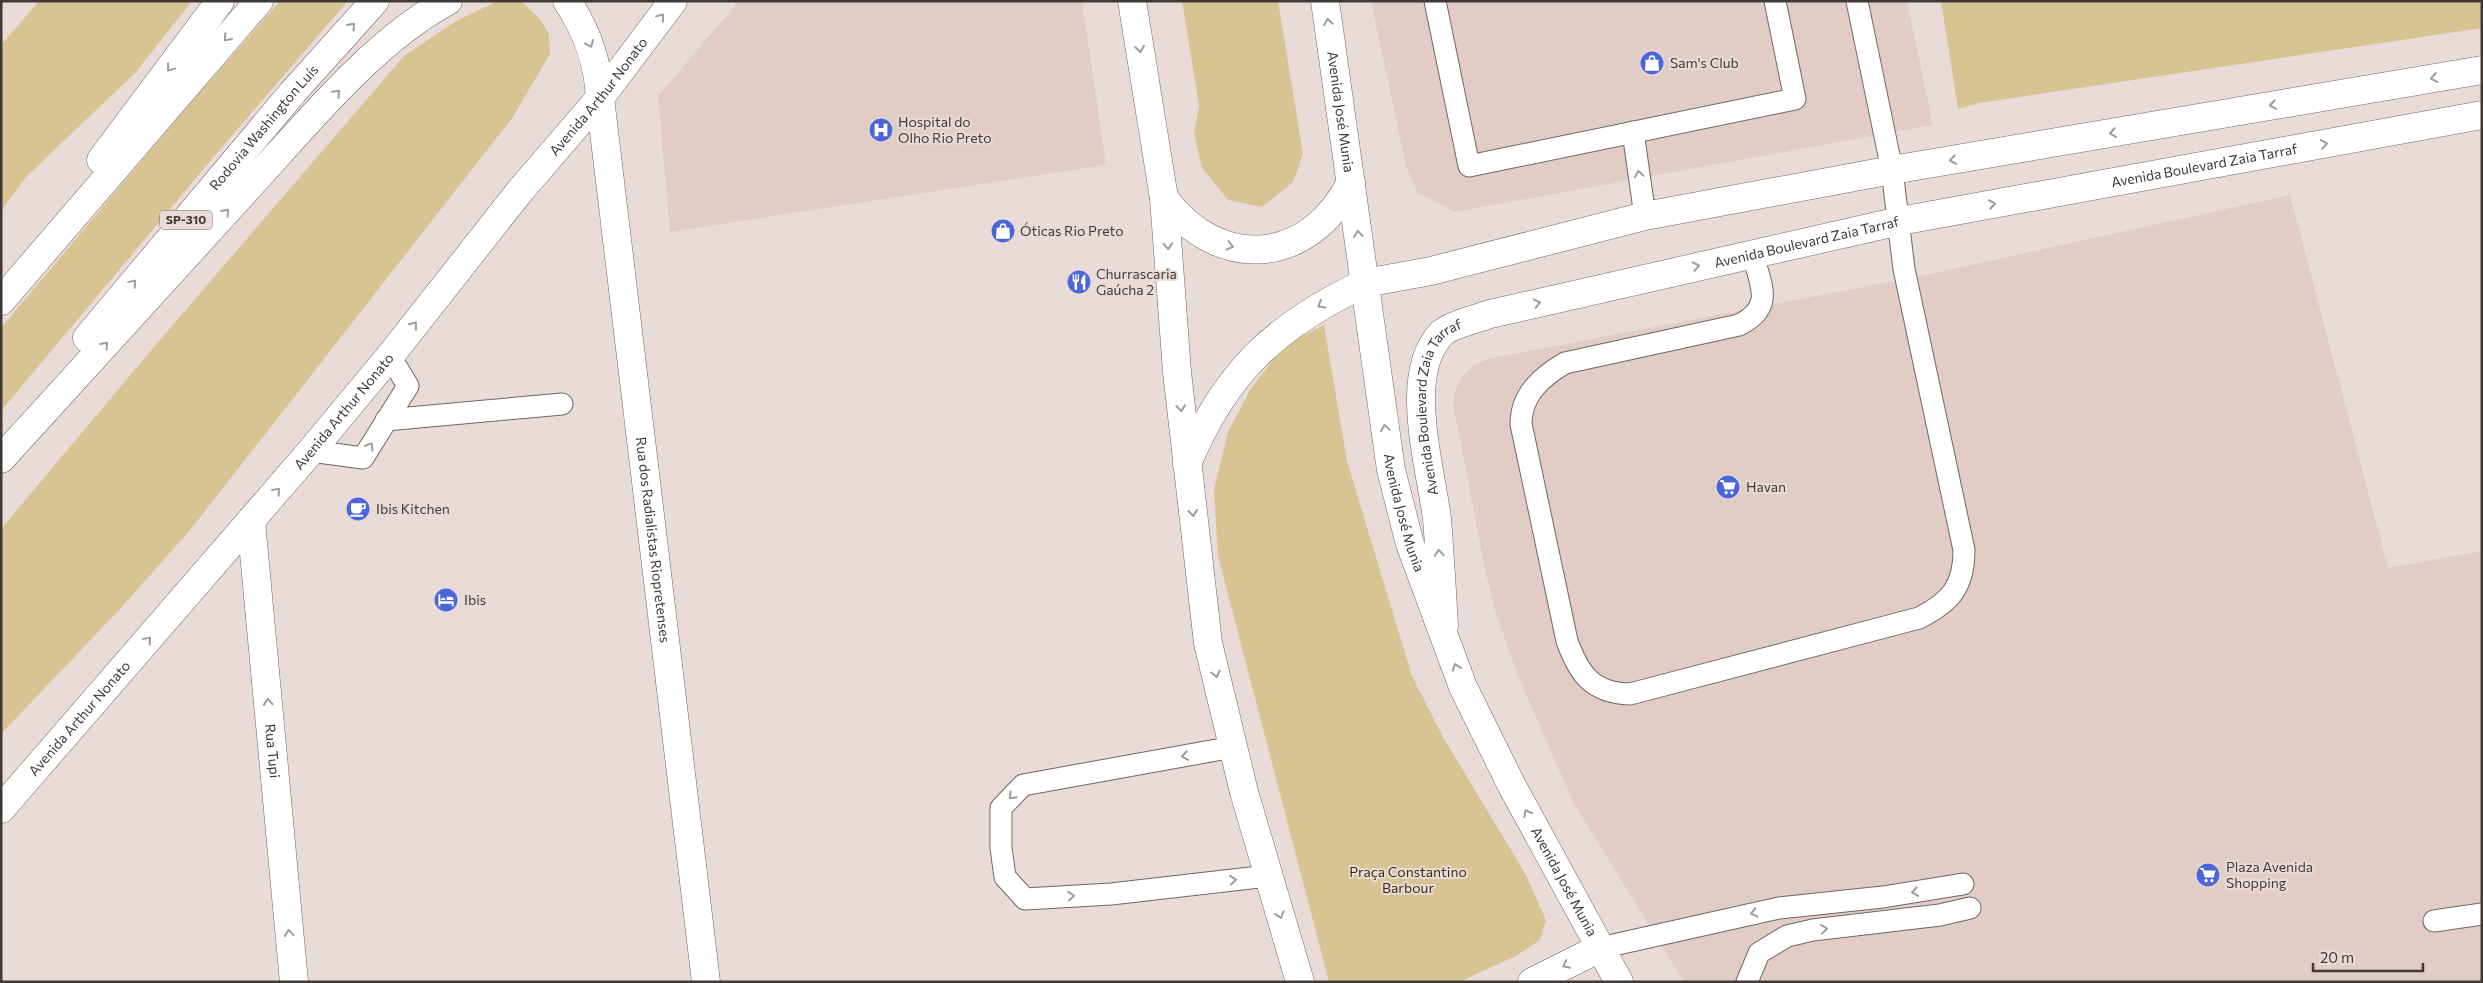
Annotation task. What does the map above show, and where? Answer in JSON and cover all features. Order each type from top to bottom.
[{"type":"main road","points":[[1,292],[220,1]]},
{"type":"main road","points":[[1,302],[259,1]]},
{"type":"main road","name":"Rodovia Washington Luís","points":[[1,441],[293,92],[375,1]]},
{"type":"main road","points":[[1,459],[308,122],[382,48],[430,11],[448,1]]},
{"type":"main road","name":"Rua dos Radialistas Riopretenses","points":[[566,1],[595,56],[599,72],[600,98],[706,982]]},
{"type":"main road","name":"Avenida Arthur Nonato","points":[[1,809],[311,451],[390,356],[520,191],[600,98],[673,1]]},
{"type":"main road","points":[[1132,1],[1164,198],[1187,464],[1208,642],[1244,792],[1300,982]]},
{"type":"main road","name":"Avenida José Munia","points":[[1324,1],[1351,182],[1390,470],[1410,544],[1463,687],[1512,786],[1619,982]]},
{"type":"main road","points":[[1187,464],[1216,406],[1256,355],[1288,325],[1325,302],[1365,283],[1430,271],[1645,216],[1892,170],[2482,70]]},
{"type":"main road","name":"Avenida Boulevard Zaia Tarraf","points":[[1445,637],[1436,519],[1426,452],[1420,391],[1425,362],[1441,333],[1490,314],[1752,253],[1900,221],[2482,115]]},
{"type":"main road","points":[[1164,198],[1176,215],[1192,229],[1211,240],[1230,247],[1273,248],[1293,242],[1323,222],[1342,200],[1351,182]]},
{"type":"main road","name":"Rua Tupi","points":[[251,521],[294,982]]},
{"type":"main road","points":[[1532,982],[1600,948]]},
{"type":"lane","points":[[1436,1],[1469,166],[1795,99],[1776,1]]},
{"type":"lane","points":[[1752,253],[1764,294],[1760,308],[1751,319],[1739,325],[1580,358],[1565,363],[1550,372],[1536,384],[1527,397],[1521,411],[1521,424],[1567,641],[1574,660],[1585,676],[1598,688],[1613,693],[1630,694],[1919,618],[1949,600],[1964,569],[1964,550],[1904,269],[1900,221],[1892,170],[1857,1]]},
{"type":"lane","points":[[1634,132],[1645,216]]},
{"type":"lane","points":[[311,451],[363,458],[393,420],[408,386],[390,356]]},
{"type":"lane","points":[[393,420],[555,404]]},
{"type":"lane","points":[[1233,747],[1023,785],[1000,808],[1001,848],[1005,876],[1025,899],[1111,894],[1268,876]]},
{"type":"lane","points":[[1600,948],[1779,908],[1883,897],[1963,884]]},
{"type":"lane","points":[[1747,982],[1759,953],[1786,936],[1813,930],[1940,915],[1970,908]]},
{"type":"lane","points":[[2434,920],[2482,914]]},
{"type":"shaded area","name":"Hospital do Olho Rio Preto","points":[[739,1],[1082,1],[1106,165],[670,232],[658,96]]},
{"type":"shaded area","name":"Sam's Club","points":[[1371,1],[1907,1],[1933,125],[1455,212],[1418,193],[1406,167]]},
{"type":"shaded area","points":[[2290,195],[2388,568],[2482,551],[2482,982],[1684,982],[1573,802],[1516,671],[1494,607],[1486,574],[1453,404],[1455,392],[1462,377],[1472,366],[1487,359],[1925,275]]},
{"type":"green space","points":[[39,1],[192,1],[136,72],[26,177],[1,211],[1,45]]},
{"type":"green space","points":[[280,1],[348,1],[217,153],[1,411],[1,328],[179,116]]},
{"type":"green space","points":[[498,1],[522,2],[540,19],[549,34],[550,54],[513,117],[191,529],[120,609],[1,734],[1,529],[153,348],[404,56],[456,21]]},
{"type":"green space","points":[[1182,1],[1278,1],[1303,154],[1293,182],[1262,207],[1228,200],[1202,168],[1194,134],[1199,106]]},
{"type":"green space","points":[[1941,1],[2482,1],[2482,28],[1979,103],[1958,109]]},
{"type":"green space","name":"Praça Constantino Barbour","points":[[1324,325],[1347,461],[1412,676],[1443,737],[1526,875],[1546,920],[1540,940],[1516,956],[1459,982],[1329,982],[1218,556],[1214,490],[1228,432],[1250,390],[1276,356],[1300,337]]},
{"type":"place","name":"Sam's Club","points":[[1652,63]]},
{"type":"place","name":"Hospital do Olho Rio Preto","points":[[881,130]]},
{"type":"place","name":"Óticas Rio Preto","points":[[1003,231]]},
{"type":"place","name":"Churrascaria Gaúcha 2","points":[[1079,282]]},
{"type":"place","name":"Havan","points":[[1728,487]]},
{"type":"place","name":"Ibis Kitchen","points":[[358,509]]},
{"type":"place","name":"Ibis","points":[[446,600]]},
{"type":"place","name":"Plaza Avenida Shopping","points":[[2208,875]]}]
